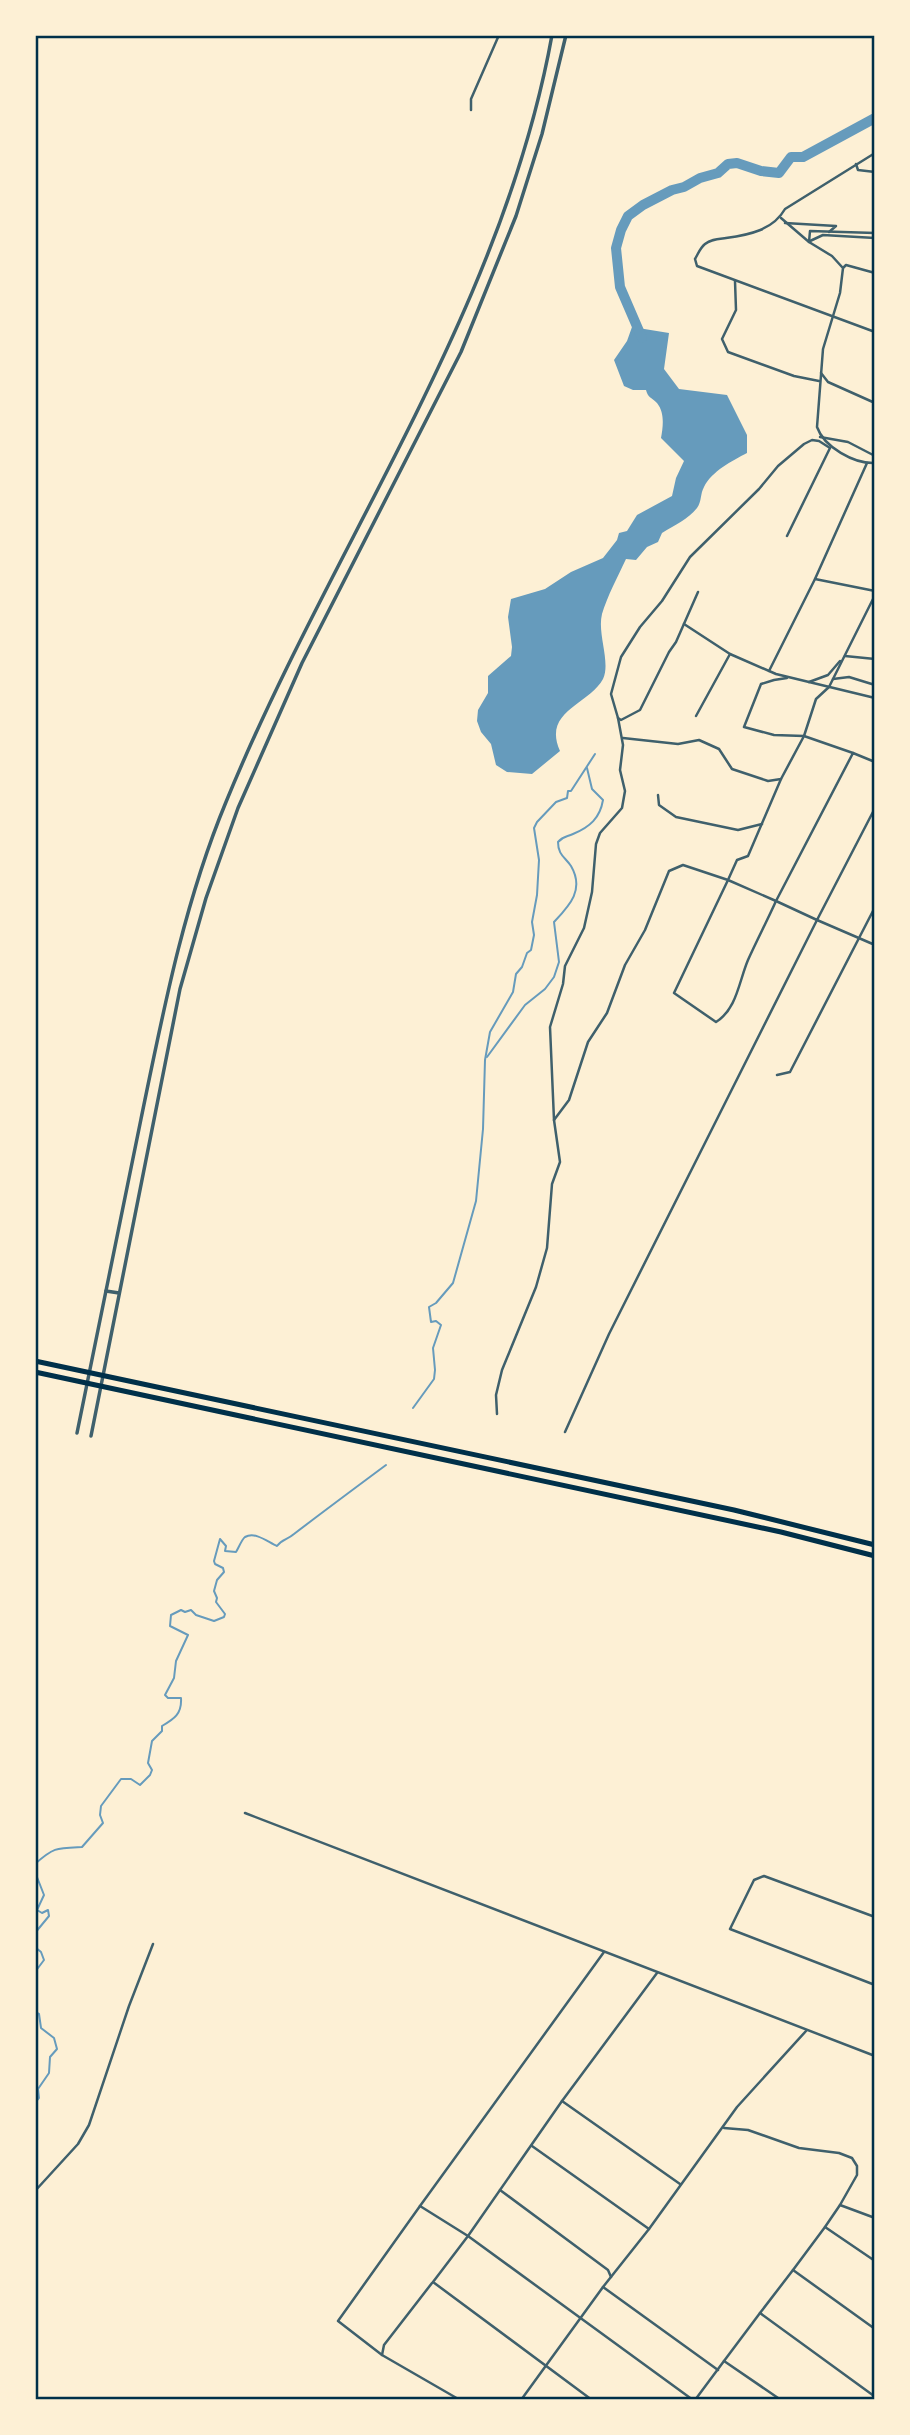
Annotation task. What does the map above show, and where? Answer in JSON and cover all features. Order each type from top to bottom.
[{"type":"highway","points":[[35,1361],[734,1510],[875,1545]]},
{"type":"highway","points":[[35,1372],[781,1532],[875,1556]]},
{"type":"street","points":[[471,110],[471,99],[499,35]]},
{"type":"street","points":[[77,1433],[169,982],[194,894],[225,804],[293,652],[448,350],[507,202],[529,132],[552,35]]},
{"type":"street","points":[[91,1436],[180,989],[215,872],[239,808],[302,663],[461,352],[516,216],[542,134],[566,35]]},
{"type":"street","points":[[875,153],[785,209],[780,218],[755,233],[713,239],[695,258],[697,266],[875,332]]},
{"type":"street","points":[[856,164],[858,170],[875,172]]},
{"type":"street","points":[[780,218],[843,268]]},
{"type":"street","points":[[784,222],[836,226],[809,242]]},
{"type":"street","points":[[809,242],[810,231],[875,233]]},
{"type":"street","points":[[823,235],[875,238]]},
{"type":"street","points":[[843,268],[851,265],[875,273]]},
{"type":"street","points":[[830,448],[820,437],[817,427],[819,380],[823,349],[840,293],[843,268]]},
{"type":"street","points":[[735,280],[736,310],[722,339],[727,352],[794,376],[819,380]]},
{"type":"street","points":[[820,372],[828,382],[875,403]]},
{"type":"street","points":[[820,437],[848,442],[875,456]]},
{"type":"street","points":[[497,1414],[496,1395],[502,1370],[537,1287],[547,1248],[552,1184],[560,1162],[554,1120],[550,1027],[563,984],[565,966],[584,928],[592,892],[596,844],[600,833],[622,808],[625,791],[620,770],[623,738],[611,694],[621,657],[690,557],[759,489],[778,466],[804,444],[812,440],[819,441],[867,463],[875,463]]},
{"type":"street","points":[[787,536],[830,448]]},
{"type":"street","points":[[769,671],[815,579],[867,463]]},
{"type":"street","points":[[815,579],[875,593],[829,687],[816,699],[804,736],[781,779],[748,856],[737,860],[674,993],[716,1022],[723,1018],[741,986],[746,964],[776,901],[853,753]]},
{"type":"street","points":[[618,718],[621,720],[640,710],[668,652],[676,642],[698,592]]},
{"type":"street","points":[[683,624],[730,654],[769,671],[875,698]]},
{"type":"street","points":[[696,716],[730,654]]},
{"type":"street","points":[[845,656],[875,659]]},
{"type":"street","points":[[809,682],[828,675],[845,656]]},
{"type":"street","points":[[833,679],[849,677],[875,685]]},
{"type":"street","points":[[792,678],[761,684],[744,727],[774,735],[804,736],[875,762]]},
{"type":"street","points":[[623,738],[678,744],[699,740],[719,750],[733,769],[768,781],[781,779]]},
{"type":"street","points":[[658,795],[659,805],[676,817],[738,830],[762,824]]},
{"type":"street","points":[[565,1432],[610,1334],[875,808]]},
{"type":"street","points":[[554,1120],[569,1100],[588,1042],[607,1013],[625,965],[645,930],[669,872],[683,865],[728,880],[875,945]]},
{"type":"street","points":[[777,1075],[790,1072],[875,907]]},
{"type":"street","points":[[106,1291],[119,1293]]},
{"type":"street","points":[[245,1814],[875,2056]]},
{"type":"street","points":[[875,1917],[764,1876],[754,1880],[730,1929],[875,1985]]},
{"type":"street","points":[[35,2191],[78,2144],[89,2125],[153,1944]]},
{"type":"street","points":[[460,2400],[382,2355],[338,2321],[604,1952]]},
{"type":"street","points":[[382,2355],[384,2345],[468,2236],[562,2101],[657,1973]]},
{"type":"street","points":[[521,2400],[737,2107],[807,2031]]},
{"type":"street","points":[[562,2101],[680,2184]]},
{"type":"street","points":[[420,2206],[468,2236],[694,2400],[825,2227],[858,2175],[852,2158],[839,2153],[799,2148],[748,2130],[722,2127]]},
{"type":"street","points":[[531,2146],[649,2229]]},
{"type":"street","points":[[500,2190],[608,2270],[611,2277]]},
{"type":"street","points":[[840,2205],[875,2218]]},
{"type":"street","points":[[825,2227],[875,2261]]},
{"type":"street","points":[[793,2270],[875,2329]]},
{"type":"street","points":[[433,2282],[592,2400]]},
{"type":"street","points":[[603,2287],[718,2370]]},
{"type":"street","points":[[760,2313],[873,2397]]},
{"type":"street","points":[[724,2361],[781,2400]]},
{"type":"water","points":[[632,327],[669,333],[664,369],[679,389],[727,395],[747,435],[747,453],[712,476],[703,490],[699,505],[690,515],[662,533],[658,542],[647,547],[636,560],[626,559],[602,614],[601,630],[606,664],[603,679],[588,696],[562,717],[556,737],[560,751],[532,774],[507,772],[496,765],[491,744],[481,732],[477,721],[478,710],[488,693],[488,676],[511,656],[508,617],[511,599],[545,589],[571,572],[603,558],[619,533],[627,531],[637,515],[672,496],[684,461],[661,438],[662,416],[657,403],[646,390],[633,390],[624,386],[614,360],[627,341]]},
{"type":"waterway","points":[[642,338],[620,287],[616,248],[628,216],[672,190],[718,173],[728,164],[737,163],[761,171],[779,173],[791,157],[803,157],[875,118]]},
{"type":"waterway","points":[[413,1408],[434,1379],[433,1348],[441,1325],[436,1321],[431,1322],[429,1307],[436,1303],[453,1283],[476,1201],[483,1129],[485,1060],[490,1032],[513,992],[516,974],[531,950],[539,860],[534,828],[556,802],[567,798],[568,791],[571,791],[595,754]]},
{"type":"waterway","points":[[487,1057],[525,1005],[545,989],[554,977],[559,962],[554,922],[570,904],[576,890],[575,875],[562,856],[558,842],[593,821],[603,800],[592,789],[587,768]]},
{"type":"waterway","points":[[35,1864],[56,1849],[82,1847],[103,1823],[101,1806],[121,1779],[131,1779],[140,1785],[150,1775],[152,1770],[148,1763],[152,1741],[162,1731],[162,1726],[176,1715],[181,1704],[181,1698],[168,1698],[165,1695],[174,1678],[176,1661],[188,1635],[170,1626],[171,1615],[181,1610],[191,1610],[196,1615],[214,1621],[225,1614],[216,1602],[214,1591],[217,1580],[224,1572],[214,1561],[220,1539],[226,1546],[225,1551],[236,1552],[244,1538],[249,1536],[258,1536],[277,1546],[386,1465]]},
{"type":"waterway","points":[[35,1872],[44,1895],[37,1910],[42,1913],[48,1910],[49,1916],[35,1933]]},
{"type":"waterway","points":[[35,1947],[44,1960],[35,1972]]},
{"type":"waterway","points":[[35,2012],[39,2014],[41,2028],[54,2038],[57,2049],[50,2057],[49,2073],[38,2089],[39,2098],[35,2103]]}]
